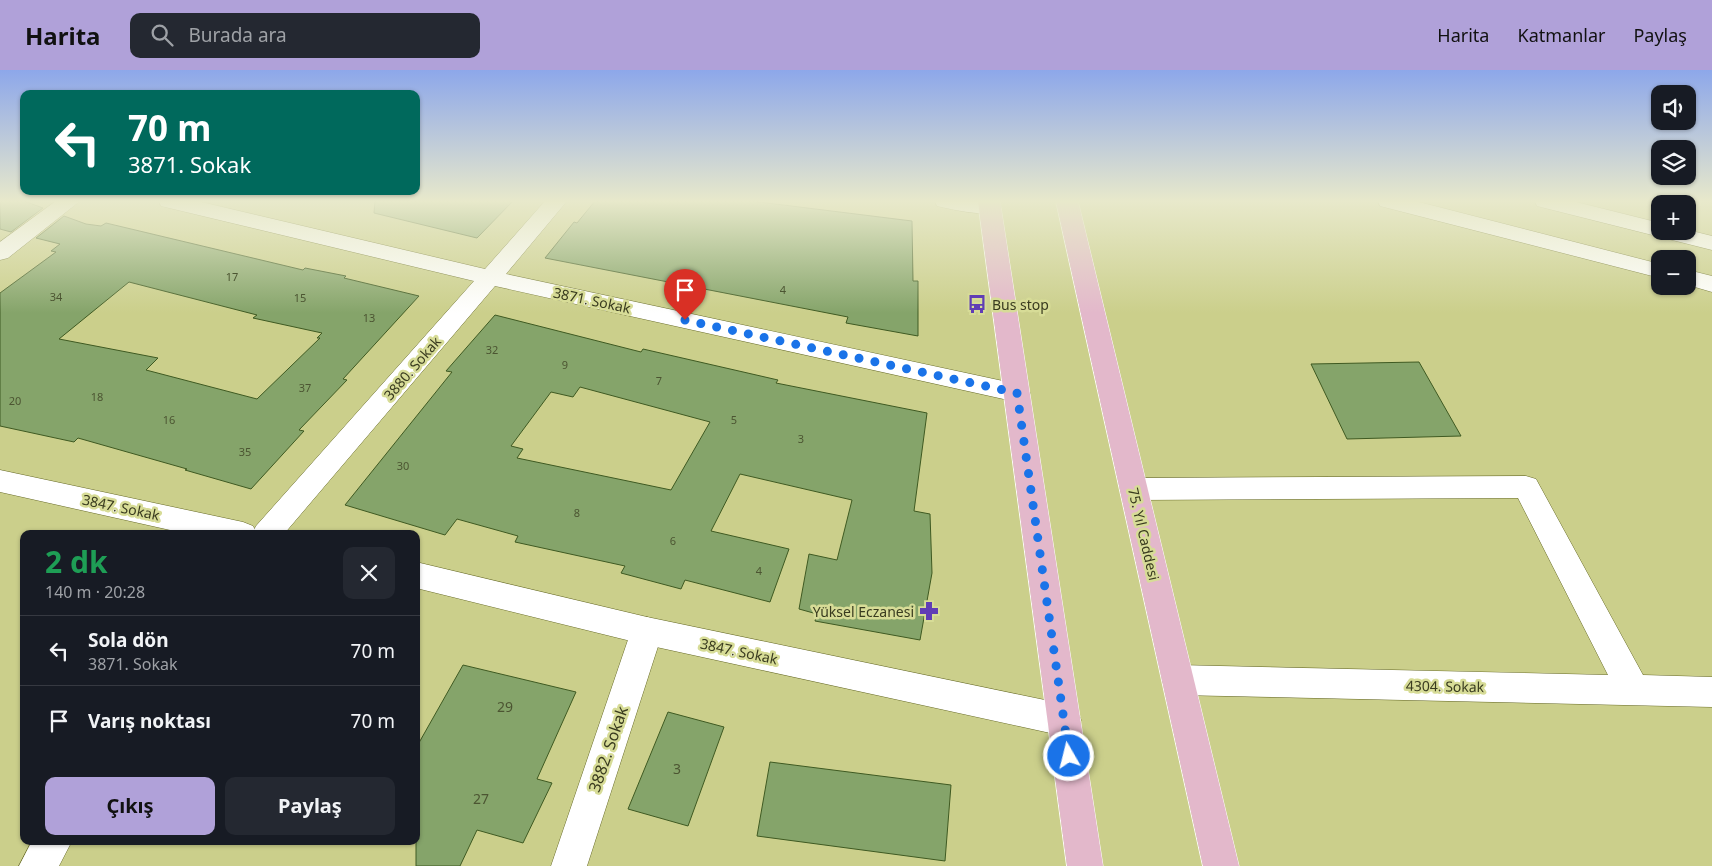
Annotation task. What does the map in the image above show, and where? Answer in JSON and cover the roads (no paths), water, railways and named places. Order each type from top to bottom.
[{"type":"main road","points":[[994,238],[1085,866]]},
{"type":"main road","name":"75. Yıl Caddesi","points":[[1076,238],[1221,866]]},
{"type":"street","points":[[0,253],[20,238]]},
{"type":"street","name":"3871. Sokak","points":[[324,238],[490,278],[1017,393]]},
{"type":"street","name":"3880. Sokak","points":[[270,530],[525,238]]},
{"type":"street","points":[[1532,238],[1651,269]]},
{"type":"street","points":[[1696,239],[1712,243]]},
{"type":"street","points":[[1696,280],[1712,284]]},
{"type":"street","name":"3847. Sokak","points":[[0,481],[224,530]]},
{"type":"street","points":[[1134,489],[1526,487],[1634,691]]},
{"type":"street","name":"3847. Sokak","points":[[420,576],[647,631],[1064,720]]},
{"type":"street","name":"3882. Sokak","points":[[568,866],[647,631]]},
{"type":"street","name":"4304. Sokak","points":[[1178,680],[1712,692]]},
{"type":"street","points":[[37,866],[51,845]]},
{"type":"place","name":"Bus stop","points":[[977,304]]},
{"type":"place","name":"Yüksel Eczanesi","points":[[929,611]]}]
